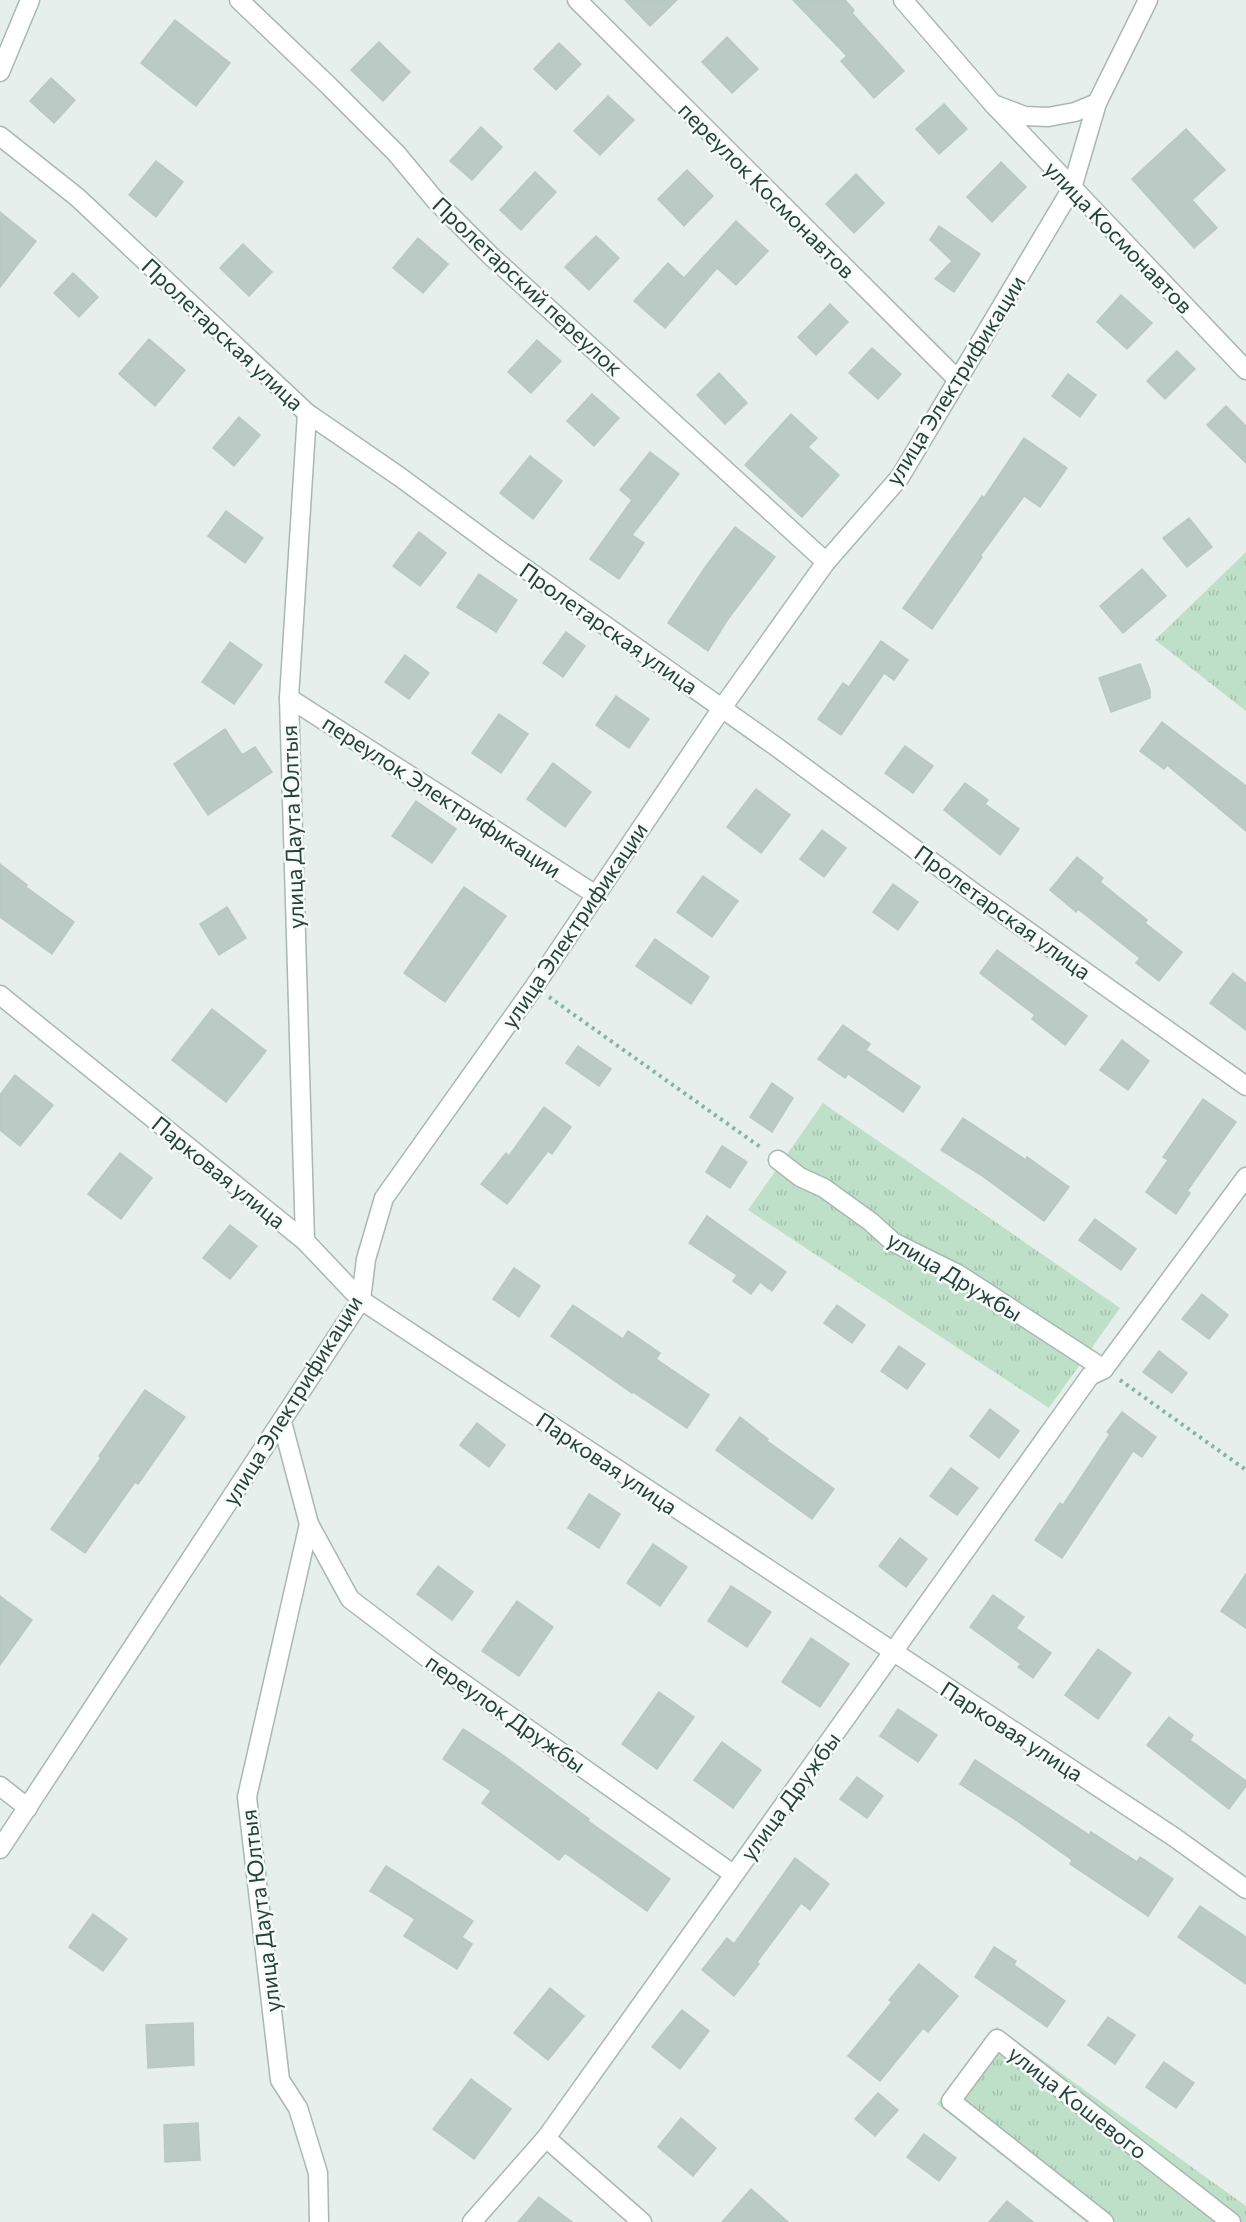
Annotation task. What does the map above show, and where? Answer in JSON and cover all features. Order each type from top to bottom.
[{"type":"street","points":[[0,72],[30,0]]},
{"type":"street","name":"Пролетарский переулок","points":[[239,0],[396,153],[436,201],[491,256],[826,562]]},
{"type":"street","name":"переулок Космонавтов","points":[[577,0],[958,380]]},
{"type":"street","name":"улица Космонавтов","points":[[903,0],[993,104],[1246,370]]},
{"type":"street","name":"улица Электрификации","points":[[0,1849],[361,1299],[366,1258],[384,1198],[534,987],[722,708],[826,562],[900,477],[1072,188],[1097,103],[1148,0]]},
{"type":"street","name":"улица Космонавтов","points":[[993,104],[1025,116],[1048,117],[1075,112],[1097,103]]},
{"type":"street","name":"Пролетарская улица","points":[[0,136],[77,198],[307,413],[400,477],[722,708],[977,895],[1246,1086]]},
{"type":"street","name":"улица Даута Юлтыя","points":[[305,1241],[289,698],[307,413]]},
{"type":"street","name":"переулок Электрификации","points":[[289,698],[596,895]]},
{"type":"street","name":"Парковая улица","points":[[0,995],[305,1241],[361,1299],[1174,1837],[1246,1889]]},
{"type":"street","name":"улица Дружбы","points":[[778,1160],[800,1177],[824,1188],[871,1222],[893,1242],[958,1274],[1104,1369]]},
{"type":"street","name":"улица Дружбы","points":[[472,2222],[546,2138],[1090,1376],[1104,1369],[1246,1177]]},
{"type":"street","name":"улица Даута Юлтыя","points":[[282,1422],[309,1524],[247,1797],[280,2080],[298,2108],[318,2174],[320,2222]]},
{"type":"street","name":"переулок Дружбы","points":[[309,1524],[350,1599],[429,1659],[733,1874]]},
{"type":"street","points":[[0,1786],[28,1808]]},
{"type":"street","name":"улица Кошевого","points":[[1104,2222],[951,2101],[997,2039],[1231,2222]]},
{"type":"street","points":[[546,2138],[642,2222]]},
{"type":"path","points":[[534,987],[778,1160]]},
{"type":"path","points":[[1104,1369],[1246,1470]]},
{"type":"green space","points":[[1246,552],[1246,711],[1155,640]]},
{"type":"green space","points":[[823,1103],[1120,1308],[1049,1408],[748,1210]]},
{"type":"green space","points":[[997,2027],[1246,2206],[1246,2222],[1086,2222],[937,2104]]},
{"type":"building","points":[[625,0],[677,0],[650,26]]},
{"type":"building","points":[[793,0],[845,0],[854,10],[852,13],[904,71],[874,98],[841,61],[847,56]]},
{"type":"building","points":[[175,20],[230,63],[196,106],[141,63]]},
{"type":"building","points":[[727,37],[758,69],[732,93],[702,62]]},
{"type":"building","points":[[379,42],[410,72],[383,101],[351,70]]},
{"type":"building","points":[[559,43],[581,64],[556,90],[534,69]]},
{"type":"building","points":[[51,78],[75,100],[54,123],[30,101]]},
{"type":"building","points":[[608,96],[634,120],[600,155],[574,131]]},
{"type":"building","points":[[944,104],[967,129],[939,154],[916,129]]},
{"type":"building","points":[[481,127],[502,147],[472,180],[450,161]]},
{"type":"building","points":[[1186,129],[1225,170],[1192,200],[1217,228],[1194,248],[1132,179]]},
{"type":"building","points":[[156,161],[183,182],[156,217],[129,195]]},
{"type":"building","points":[[1001,162],[1026,187],[992,222],[967,197]]},
{"type":"building","points":[[687,170],[713,196],[684,226],[658,199]]},
{"type":"building","points":[[535,172],[556,192],[521,230],[500,210]]},
{"type":"building","points":[[856,174],[884,203],[854,233],[826,204]]},
{"type":"building","points":[[0,212],[36,241],[0,287]]},
{"type":"building","points":[[736,221],[768,251],[736,285],[717,268],[665,328],[634,301],[668,263],[684,278]]},
{"type":"building","points":[[939,226],[980,254],[954,292],[935,279],[952,261],[930,240]]},
{"type":"building","points":[[596,236],[619,258],[589,290],[565,267]]},
{"type":"building","points":[[418,238],[448,264],[423,293],[393,268]]},
{"type":"building","points":[[243,244],[272,272],[249,296],[220,268]]},
{"type":"building","points":[[73,273],[98,297],[79,317],[54,293]]},
{"type":"building","points":[[1121,295],[1152,323],[1127,349],[1097,322]]},
{"type":"building","points":[[830,304],[848,322],[816,355],[798,337]]},
{"type":"building","points":[[149,339],[185,370],[155,406],[119,374]]},
{"type":"building","points":[[537,340],[561,361],[531,393],[508,372]]},
{"type":"building","points":[[872,348],[901,374],[878,399],[849,373]]},
{"type":"building","points":[[1177,351],[1195,369],[1165,399],[1147,381]]},
{"type":"building","points":[[719,373],[747,403],[725,424],[697,395]]},
{"type":"building","points":[[1068,374],[1096,395],[1080,417],[1052,396]]},
{"type":"building","points":[[592,394],[619,418],[594,446],[567,421]]},
{"type":"building","points":[[1226,406],[1246,426],[1246,463],[1207,425]]},
{"type":"building","points":[[791,414],[817,438],[808,447],[839,475],[802,517],[745,465]]},
{"type":"building","points":[[239,417],[260,435],[234,466],[213,448]]},
{"type":"building","points":[[1024,438],[1067,468],[1040,507],[1024,496],[980,556],[982,557],[932,629],[903,608],[982,496],[984,498]]},
{"type":"building","points":[[650,452],[679,474],[632,535],[644,543],[619,579],[590,559],[632,500],[620,490]]},
{"type":"building","points":[[530,456],[562,481],[533,519],[500,493]]},
{"type":"building","points":[[226,511],[263,538],[245,563],[208,536]]},
{"type":"building","points":[[1189,518],[1212,547],[1187,567],[1163,538]]},
{"type":"building","points":[[735,527],[775,557],[728,619],[708,651],[668,623]]},
{"type":"building","points":[[419,532],[446,553],[420,586],[393,566]]},
{"type":"building","points":[[1142,569],[1166,596],[1123,633],[1100,606]]},
{"type":"building","points":[[479,574],[517,600],[496,632],[457,607]]},
{"type":"building","points":[[566,632],[585,646],[563,677],[543,663]]},
{"type":"building","points":[[881,641],[908,660],[894,680],[884,673],[841,735],[818,719],[843,683],[849,687]]},
{"type":"building","points":[[230,642],[262,665],[234,704],[202,682]]},
{"type":"building","points":[[405,655],[429,673],[409,699],[385,682]]},
{"type":"building","points":[[1140,664],[1150,690],[1150,698],[1111,712],[1099,678]]},
{"type":"building","points":[[616,696],[649,719],[629,748],[596,725]]},
{"type":"building","points":[[499,714],[528,734],[501,773],[472,753]]},
{"type":"building","points":[[1162,722],[1246,786],[1246,831],[1167,765],[1164,769],[1140,751]]},
{"type":"building","points":[[225,729],[242,755],[255,747],[272,772],[208,815],[174,764]]},
{"type":"building","points":[[905,746],[933,766],[913,793],[885,773]]},
{"type":"building","points":[[553,763],[591,792],[565,827],[527,799]]},
{"type":"building","points":[[965,783],[988,800],[985,804],[1019,829],[1000,855],[944,810]]},
{"type":"building","points":[[756,789],[790,815],[761,853],[727,827]]},
{"type":"building","points":[[416,801],[456,829],[432,863],[392,836]]},
{"type":"building","points":[[822,830],[846,848],[824,877],[800,859]]},
{"type":"building","points":[[1077,857],[1103,878],[1100,882],[1147,920],[1145,923],[1182,952],[1159,981],[1136,963],[1140,958],[1078,909],[1076,912],[1050,890]]},
{"type":"building","points":[[0,864],[27,885],[26,887],[74,922],[52,954],[0,917]]},
{"type":"building","points":[[703,876],[738,901],[712,937],[677,912]]},
{"type":"building","points":[[893,884],[918,902],[898,930],[873,912]]},
{"type":"building","points":[[464,887],[506,916],[445,1002],[404,973]]},
{"type":"building","points":[[227,907],[246,938],[219,955],[200,924]]},
{"type":"building","points":[[655,939],[709,977],[691,1004],[636,966]]},
{"type":"building","points":[[997,950],[1087,1016],[1065,1045],[1032,1019],[1035,1015],[980,973]]},
{"type":"building","points":[[1233,973],[1246,983],[1246,1030],[1210,1003]]},
{"type":"building","points":[[212,1009],[266,1051],[226,1102],[172,1060]]},
{"type":"building","points":[[843,1025],[870,1044],[866,1050],[920,1087],[903,1112],[848,1074],[845,1078],[818,1059]]},
{"type":"building","points":[[1122,1040],[1149,1061],[1128,1090],[1100,1070]]},
{"type":"building","points":[[578,1046],[611,1069],[599,1086],[566,1063]]},
{"type":"building","points":[[15,1075],[53,1105],[20,1146],[0,1130],[0,1095]]},
{"type":"building","points":[[772,1083],[793,1098],[772,1132],[750,1117]]},
{"type":"building","points":[[1203,1099],[1236,1122],[1187,1191],[1190,1193],[1176,1214],[1146,1192],[1168,1160],[1163,1157]]},
{"type":"building","points":[[544,1107],[571,1127],[552,1154],[548,1151],[507,1204],[481,1184],[506,1153],[509,1156]]},
{"type":"building","points":[[963,1118],[1026,1160],[1027,1157],[1069,1187],[1044,1221],[981,1175],[941,1150]]},
{"type":"building","points":[[722,1146],[747,1162],[730,1188],[706,1172]]},
{"type":"building","points":[[120,1153],[152,1178],[121,1219],[88,1194]]},
{"type":"building","points":[[707,1216],[786,1272],[772,1291],[760,1282],[751,1294],[733,1281],[737,1275],[689,1243]]},
{"type":"building","points":[[1095,1219],[1136,1249],[1121,1270],[1079,1240]]},
{"type":"building","points":[[230,1225],[257,1246],[230,1279],[203,1258]]},
{"type":"building","points":[[514,1268],[540,1286],[519,1317],[493,1299]]},
{"type":"building","points":[[1202,1294],[1228,1315],[1209,1339],[1182,1319]]},
{"type":"building","points":[[573,1305],[623,1339],[628,1331],[660,1353],[656,1359],[709,1395],[687,1428],[632,1393],[551,1336]]},
{"type":"building","points":[[837,1305],[865,1325],[852,1343],[824,1323]]},
{"type":"building","points":[[899,1346],[925,1364],[907,1389],[881,1371]]},
{"type":"building","points":[[1159,1351],[1187,1373],[1172,1393],[1143,1372]]},
{"type":"building","points":[[145,1390],[185,1417],[138,1484],[135,1482],[85,1553],[51,1529]]},
{"type":"building","points":[[990,1409],[1019,1431],[999,1458],[970,1436]]},
{"type":"building","points":[[1122,1412],[1156,1437],[1142,1457],[1133,1451],[1062,1558],[1035,1540],[1060,1503],[1063,1505],[1110,1434],[1107,1432]]},
{"type":"building","points":[[740,1417],[768,1439],[767,1441],[834,1489],[812,1519],[716,1450]]},
{"type":"building","points":[[477,1423],[505,1445],[489,1467],[460,1445]]},
{"type":"building","points":[[951,1468],[978,1488],[957,1515],[930,1496]]},
{"type":"building","points":[[589,1494],[620,1514],[599,1548],[568,1528]]},
{"type":"building","points":[[900,1538],[927,1559],[906,1587],[879,1566]]},
{"type":"building","points":[[653,1544],[687,1567],[660,1606],[627,1583]]},
{"type":"building","points":[[438,1566],[473,1592],[452,1620],[417,1594]]},
{"type":"building","points":[[1246,1574],[1246,1628],[1221,1611]]},
{"type":"building","points":[[731,1586],[771,1612],[747,1647],[708,1621]]},
{"type":"building","points":[[993,1595],[1024,1617],[1016,1628],[1051,1653],[1033,1678],[1018,1667],[1021,1664],[970,1627]]},
{"type":"building","points":[[0,1596],[32,1620],[0,1665]]},
{"type":"building","points":[[517,1601],[553,1627],[519,1676],[482,1651]]},
{"type":"building","points":[[811,1638],[849,1664],[820,1707],[782,1682]]},
{"type":"building","points":[[1098,1649],[1131,1673],[1098,1719],[1065,1695]]},
{"type":"building","points":[[659,1692],[694,1717],[657,1769],[622,1744]]},
{"type":"building","points":[[898,1709],[937,1735],[918,1762],[880,1736]]},
{"type":"building","points":[[1169,1717],[1193,1735],[1190,1740],[1246,1781],[1246,1786],[1229,1809],[1147,1745]]},
{"type":"building","points":[[463,1729],[500,1753],[589,1819],[588,1821],[670,1879],[647,1911],[565,1853],[559,1860],[482,1803],[491,1791],[443,1759]]},
{"type":"building","points":[[722,1742],[761,1770],[733,1808],[694,1780]]},
{"type":"building","points":[[975,1760],[1089,1835],[1091,1832],[1137,1862],[1140,1857],[1173,1879],[1148,1916],[1070,1864],[1072,1860],[1016,1820],[960,1784]]},
{"type":"building","points":[[857,1777],[883,1796],[867,1818],[840,1799]]},
{"type":"building","points":[[795,1858],[829,1884],[810,1910],[801,1903],[734,1996],[702,1970],[727,1938],[734,1944]]},
{"type":"building","points":[[386,1866],[473,1921],[462,1937],[472,1944],[457,1969],[404,1936],[415,1919],[370,1891]]},
{"type":"building","points":[[1200,1906],[1246,1937],[1246,1984],[1178,1937]]},
{"type":"building","points":[[93,1914],[127,1939],[103,1971],[69,1947]]},
{"type":"building","points":[[994,1947],[1016,1961],[1014,1965],[1065,2001],[1047,2027],[975,1977]]},
{"type":"building","points":[[919,1964],[958,1996],[928,2032],[923,2028],[880,2081],[848,2056],[892,2002],[889,2000]]},
{"type":"building","points":[[550,1988],[584,2016],[548,2060],[514,2033]]},
{"type":"building","points":[[682,2010],[709,2031],[680,2069],[652,2047]]},
{"type":"building","points":[[1108,2017],[1135,2035],[1115,2064],[1088,2045]]},
{"type":"building","points":[[193,2023],[194,2065],[148,2068],[146,2025]]},
{"type":"building","points":[[1164,2062],[1194,2083],[1176,2108],[1146,2087]]},
{"type":"building","points":[[471,2079],[511,2109],[474,2159],[433,2129]]},
{"type":"building","points":[[878,2093],[898,2110],[875,2136],[855,2119]]},
{"type":"building","points":[[681,2118],[716,2148],[693,2176],[658,2147]]},
{"type":"building","points":[[198,2123],[200,2160],[165,2162],[164,2125]]},
{"type":"building","points":[[924,2134],[956,2158],[939,2181],[907,2157]]},
{"type":"building","points":[[751,2189],[788,2222],[722,2222]]},
{"type":"building","points":[[539,2197],[572,2222],[518,2222]]},
{"type":"building","points":[[1007,2201],[1033,2222],[989,2222]]}]
